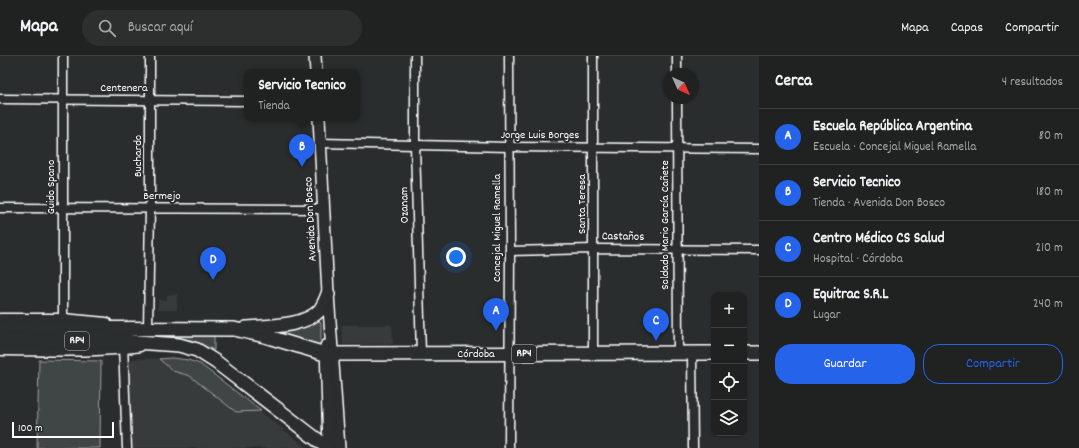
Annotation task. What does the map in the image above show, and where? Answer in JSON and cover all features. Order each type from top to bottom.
[{"type":"main road","points":[[315,56],[316,69]]},
{"type":"main road","name":"Avenida Don Bosco","points":[[319,121],[328,294],[329,448]]},
{"type":"main road","points":[[234,329],[282,325],[305,320],[319,311],[324,305],[328,294]]},
{"type":"main road","name":"RP4","points":[[0,328],[234,329],[329,354]]},
{"type":"main road","name":"RP4","points":[[0,340],[123,345],[179,345],[193,349],[207,355],[329,448]]},
{"type":"main road","points":[[747,352],[759,352]]},
{"type":"main road","name":"Córdoba","points":[[329,354],[711,353]]},
{"type":"main road","name":"Avenida Don Bosco","points":[[329,354],[339,448]]},
{"type":"street","name":"Guido Spano","points":[[63,56],[63,319]]},
{"type":"street","name":"Buchardo","points":[[148,328],[150,56]]},
{"type":"street","name":"Ozanam","points":[[415,56],[415,145],[421,354]]},
{"type":"street","name":"Concejal Miguel Ramella","points":[[508,448],[510,251],[509,56]]},
{"type":"street","name":"Santa Teresa","points":[[593,56],[593,353]]},
{"type":"street","points":[[677,68],[678,56]]},
{"type":"street","name":"Centenera","points":[[0,99],[244,101]]},
{"type":"street","name":"Soldado Mario García Cañete","points":[[677,104],[678,353]]},
{"type":"street","name":"Jorge Luis Borges","points":[[320,143],[509,147],[759,149]]},
{"type":"street","name":"Bermejo","points":[[0,208],[324,209]]},
{"type":"street","name":"Castaños","points":[[510,251],[594,249],[759,250]]},
{"type":"street","points":[[0,319],[63,319],[148,328]]},
{"type":"street","points":[[0,350],[89,350],[123,345],[127,448]]},
{"type":"street","points":[[692,353],[693,448]]},
{"type":"shaded area","points":[[177,294],[177,310],[158,310],[158,300],[167,300],[167,295]]},
{"type":"shaded area","points":[[318,320],[321,323],[321,343],[318,345],[267,330],[295,328]]},
{"type":"shaded area","points":[[341,325],[392,325],[393,344],[343,345]]},
{"type":"shaded area","points":[[0,334],[214,335],[214,350],[191,340],[171,337],[0,336]]},
{"type":"shaded area","points":[[172,358],[188,360],[200,364],[307,448],[133,448],[128,362],[133,359]]},
{"type":"shaded area","points":[[172,358],[188,360],[200,364],[261,411],[236,412],[190,376],[173,371],[159,359]]},
{"type":"shaded area","points":[[39,360],[101,361],[100,448],[37,448]]},
{"type":"place","name":"Servicio Tecnico","points":[[302,167]]},
{"type":"place","name":"Equitrac S.R.L","points":[[213,280]]},
{"type":"place","name":"Escuela República Argentina","points":[[496,331]]},
{"type":"place","name":"Centro Médico CS Salud","points":[[656,341]]}]
